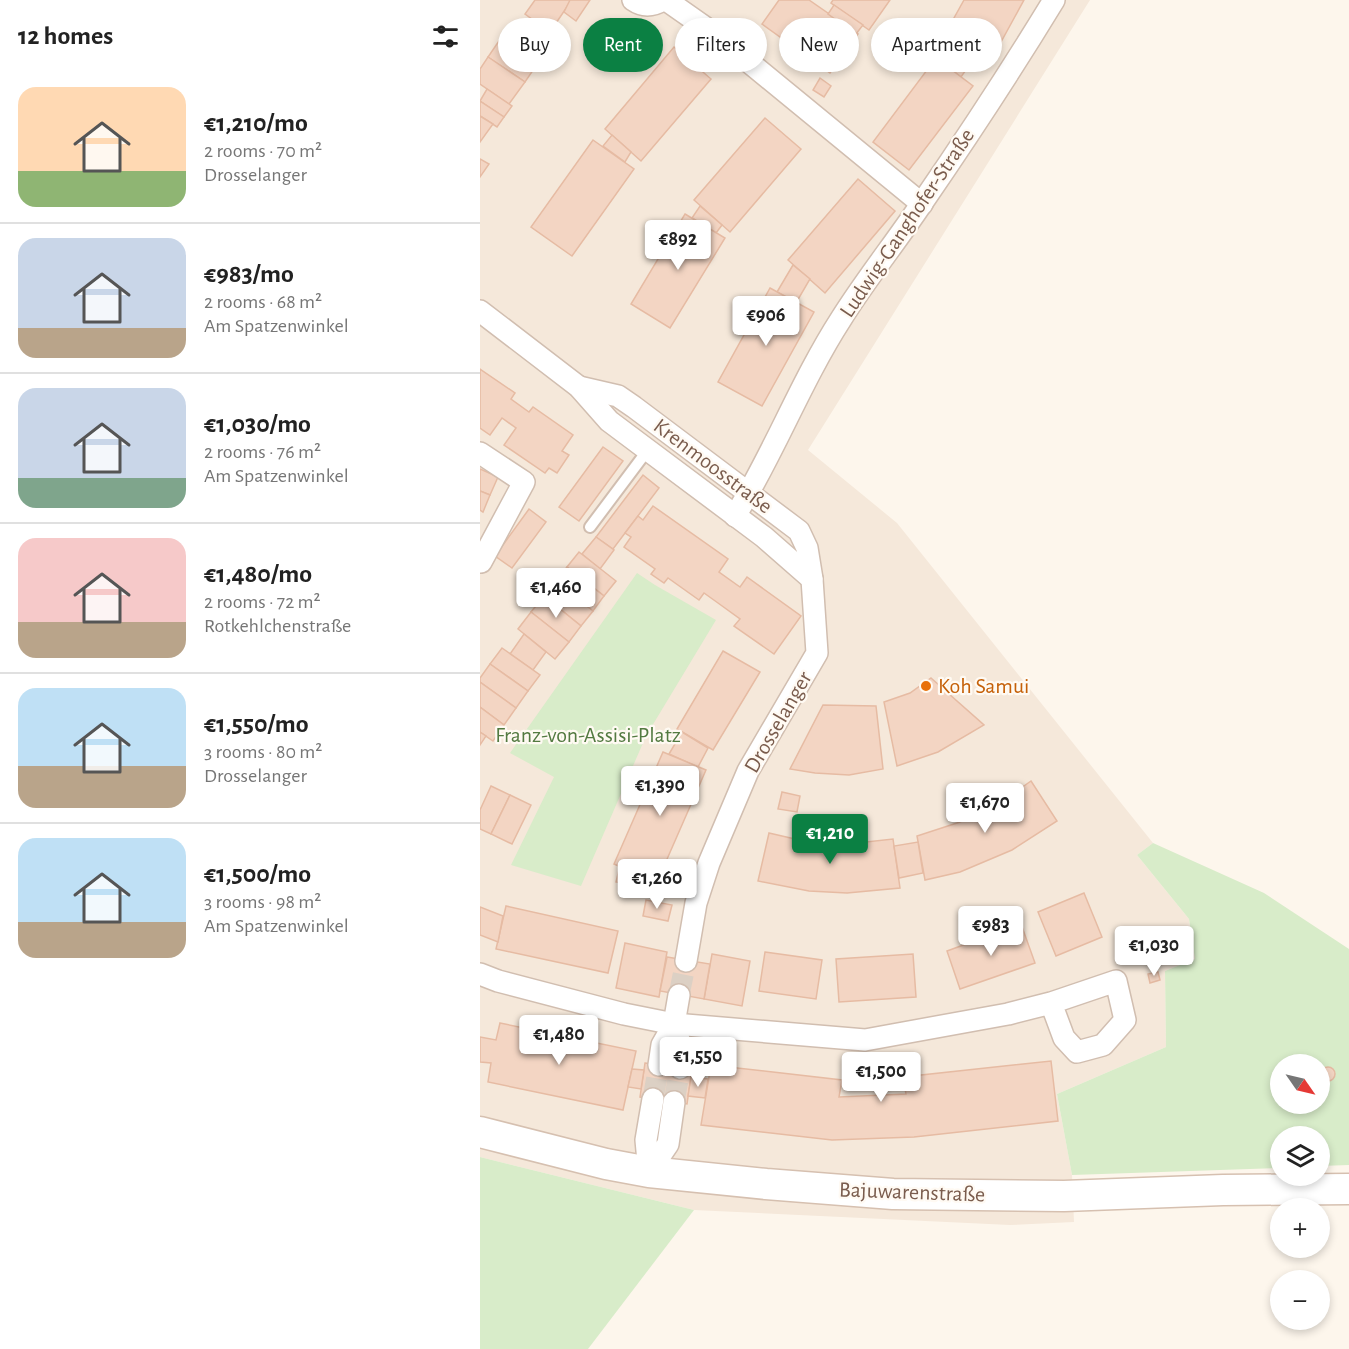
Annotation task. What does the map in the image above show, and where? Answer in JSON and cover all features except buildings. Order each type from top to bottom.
[{"type":"main road","name":"Bajuwarenstraße","points":[[480,1132],[606,1164],[649,1172],[893,1194],[1064,1196],[1223,1190],[1349,1189]]},
{"type":"street","points":[[633,0],[643,5],[651,5],[664,0],[716,35],[922,204]]},
{"type":"street","name":"Ludwig-Ganghofer-Straße","points":[[735,516],[750,492],[840,319],[922,204],[1019,58],[1054,0]]},
{"type":"street","name":"Krenmoosstraße","points":[[480,311],[579,387],[609,421],[764,537],[812,579]]},
{"type":"street","name":"Krenmoosstraße","points":[[579,387],[618,396],[750,492],[799,531],[807,548],[812,579],[818,653]]},
{"type":"street","points":[[480,453],[524,482],[481,562]]},
{"type":"street","name":"Drosselanger","points":[[686,962],[696,903],[709,863],[748,771],[818,653]]},
{"type":"street","points":[[480,974],[498,981],[602,1008],[674,1024],[865,1040],[1008,1014],[1051,1003]]},
{"type":"street","points":[[669,1067],[682,1049],[674,1024],[679,995]]},
{"type":"street","points":[[649,1172],[646,1140],[653,1099]]},
{"type":"street","points":[[649,1172],[668,1144],[674,1102]]},
{"type":"lane","points":[[590,527],[647,451]]},
{"type":"shaded area","points":[[480,0],[1090,0],[808,450],[897,523],[1153,843],[1137,855],[1189,919],[1195,959],[1165,971],[1166,1047],[1057,1094],[1072,1175],[1074,1222],[1010,1225],[694,1210],[480,1157]]},
{"type":"green space","name":"Franz-von-Assisi-Platz","points":[[637,573],[716,620],[646,736],[581,886],[511,865],[554,777],[510,753]]},
{"type":"green space","points":[[1153,843],[1264,893],[1349,949],[1349,1165],[1330,1166],[1330,1126],[1270,1126],[1270,1168],[1072,1175],[1057,1094],[1166,1047],[1165,971],[1195,959],[1189,919],[1137,855]]},
{"type":"green space","points":[[480,1157],[694,1210],[588,1349],[480,1349]]},
{"type":"tunnel","points":[[679,995],[686,961]]},
{"type":"tunnel","points":[[653,1099],[659,1065]]},
{"type":"tunnel","points":[[674,1102],[680,1068]]},
{"type":"place","name":"Koh Samui","points":[[926,686]]}]
